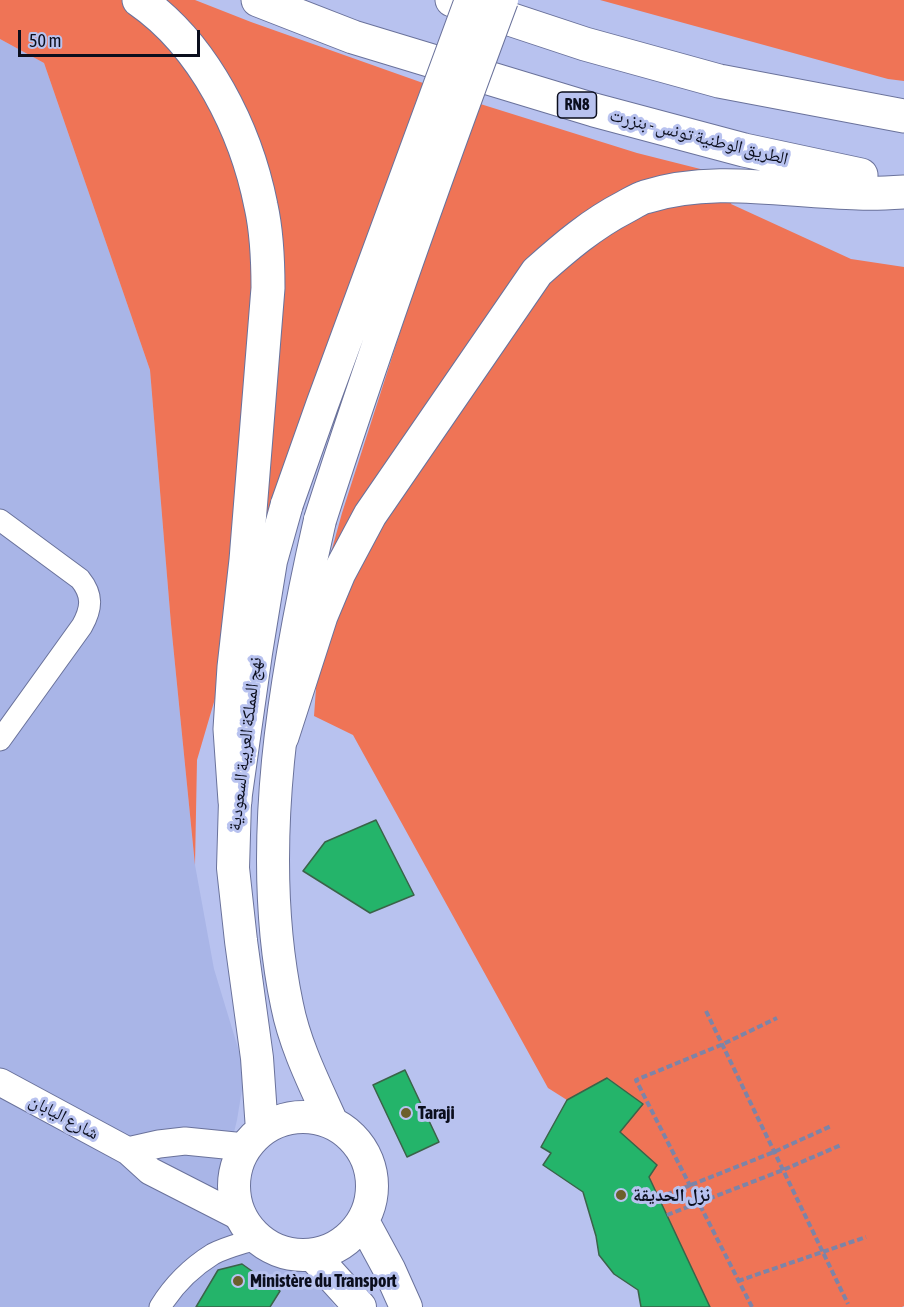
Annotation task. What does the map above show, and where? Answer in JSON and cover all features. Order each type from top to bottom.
[{"type":"highway","points":[[139,0],[156,12],[184,41],[204,68],[237,128],[262,206],[267,248],[268,288],[230,729],[235,801]]},
{"type":"highway","name":"الطريق الوطنية تونس - بنزرت","points":[[258,0],[353,37],[594,110],[744,150],[830,170],[904,183]]},
{"type":"highway","points":[[452,0],[585,44],[718,81],[904,116]]},
{"type":"highway","points":[[282,737],[321,616],[339,573],[370,515],[537,272],[568,243],[603,218],[644,197],[685,189],[734,186],[858,193],[904,192]]},
{"type":"main road","name":"نهج المملكة العربية السعودية","points":[[253,1139],[257,1058],[240,941],[233,868],[235,801],[269,572],[287,504],[471,0]]},
{"type":"main road","name":"نهج المملكة العربية السعودية","points":[[333,1123],[299,1045],[287,1006],[277,943],[274,810],[290,661],[320,520],[362,389],[437,175],[502,0]]},
{"type":"main road","name":"نهج المملكة العربية السعودية","points":[[296,1117],[315,1117],[333,1123],[359,1144],[367,1159],[372,1174],[373,1191],[370,1207],[363,1221],[350,1237],[333,1249],[313,1255],[294,1254],[275,1249],[250,1228],[236,1201],[234,1182],[238,1164],[253,1139],[278,1121],[296,1117]]},
{"type":"main road","points":[[363,1221],[406,1307]]},
{"type":"main road","points":[[313,1255],[360,1307]]},
{"type":"street","points":[[0,520],[80,579],[87,588],[91,601],[89,613],[82,626],[0,740]]},
{"type":"street","name":"شارع اليابان","points":[[0,1082],[128,1152],[150,1171],[250,1228]]},
{"type":"street","points":[[128,1152],[159,1144],[185,1141],[253,1139]]},
{"type":"street","points":[[160,1307],[169,1293],[202,1262],[250,1228]]},
{"type":"path","points":[[706,1011],[848,1304]]},
{"type":"path","points":[[752,1307],[636,1080],[722,1045],[777,1018]]},
{"type":"path","points":[[658,1198],[774,1152],[831,1126]]},
{"type":"path","points":[[667,1215],[783,1170],[841,1144]]},
{"type":"path","points":[[738,1281],[866,1237]]},
{"type":"shaded area","points":[[0,0],[195,0],[423,83],[275,494],[197,760],[195,865],[171,624],[150,370],[44,63],[0,39]]},
{"type":"shaded area","points":[[600,0],[904,0],[904,81],[888,79]]},
{"type":"shaded area","points":[[0,39],[44,63],[150,370],[171,624],[195,865],[214,969],[245,1071],[224,1183],[236,1225],[259,1255],[294,1263],[317,1280],[335,1307],[0,1307]]},
{"type":"shaded area","points":[[474,102],[637,153],[740,179],[731,204],[851,259],[904,267],[904,1306],[902,1307],[710,1307],[649,1177],[620,1132],[642,1104],[608,1078],[567,1100],[548,1088],[353,735],[314,716],[324,578],[342,513]]},
{"type":"building","points":[[376,820],[414,895],[370,913],[303,871],[325,842]]},
{"type":"building","name":"Taraji","points":[[405,1070],[439,1142],[407,1157],[373,1085]]},
{"type":"building","name":"نزل الحديقة","points":[[607,1078],[643,1104],[620,1132],[657,1165],[649,1177],[710,1307],[641,1307],[638,1290],[614,1274],[599,1255],[583,1192],[543,1165],[551,1153],[541,1147],[567,1100]]},
{"type":"building","name":"Ministère du Transport","points":[[242,1264],[280,1291],[270,1307],[196,1307],[218,1270]]},
{"type":"place","name":"Taraji","points":[[406,1113]]},
{"type":"place","name":"نزل الحديقة","points":[[621,1195]]},
{"type":"place","name":"Ministère du Transport","points":[[238,1281]]}]
